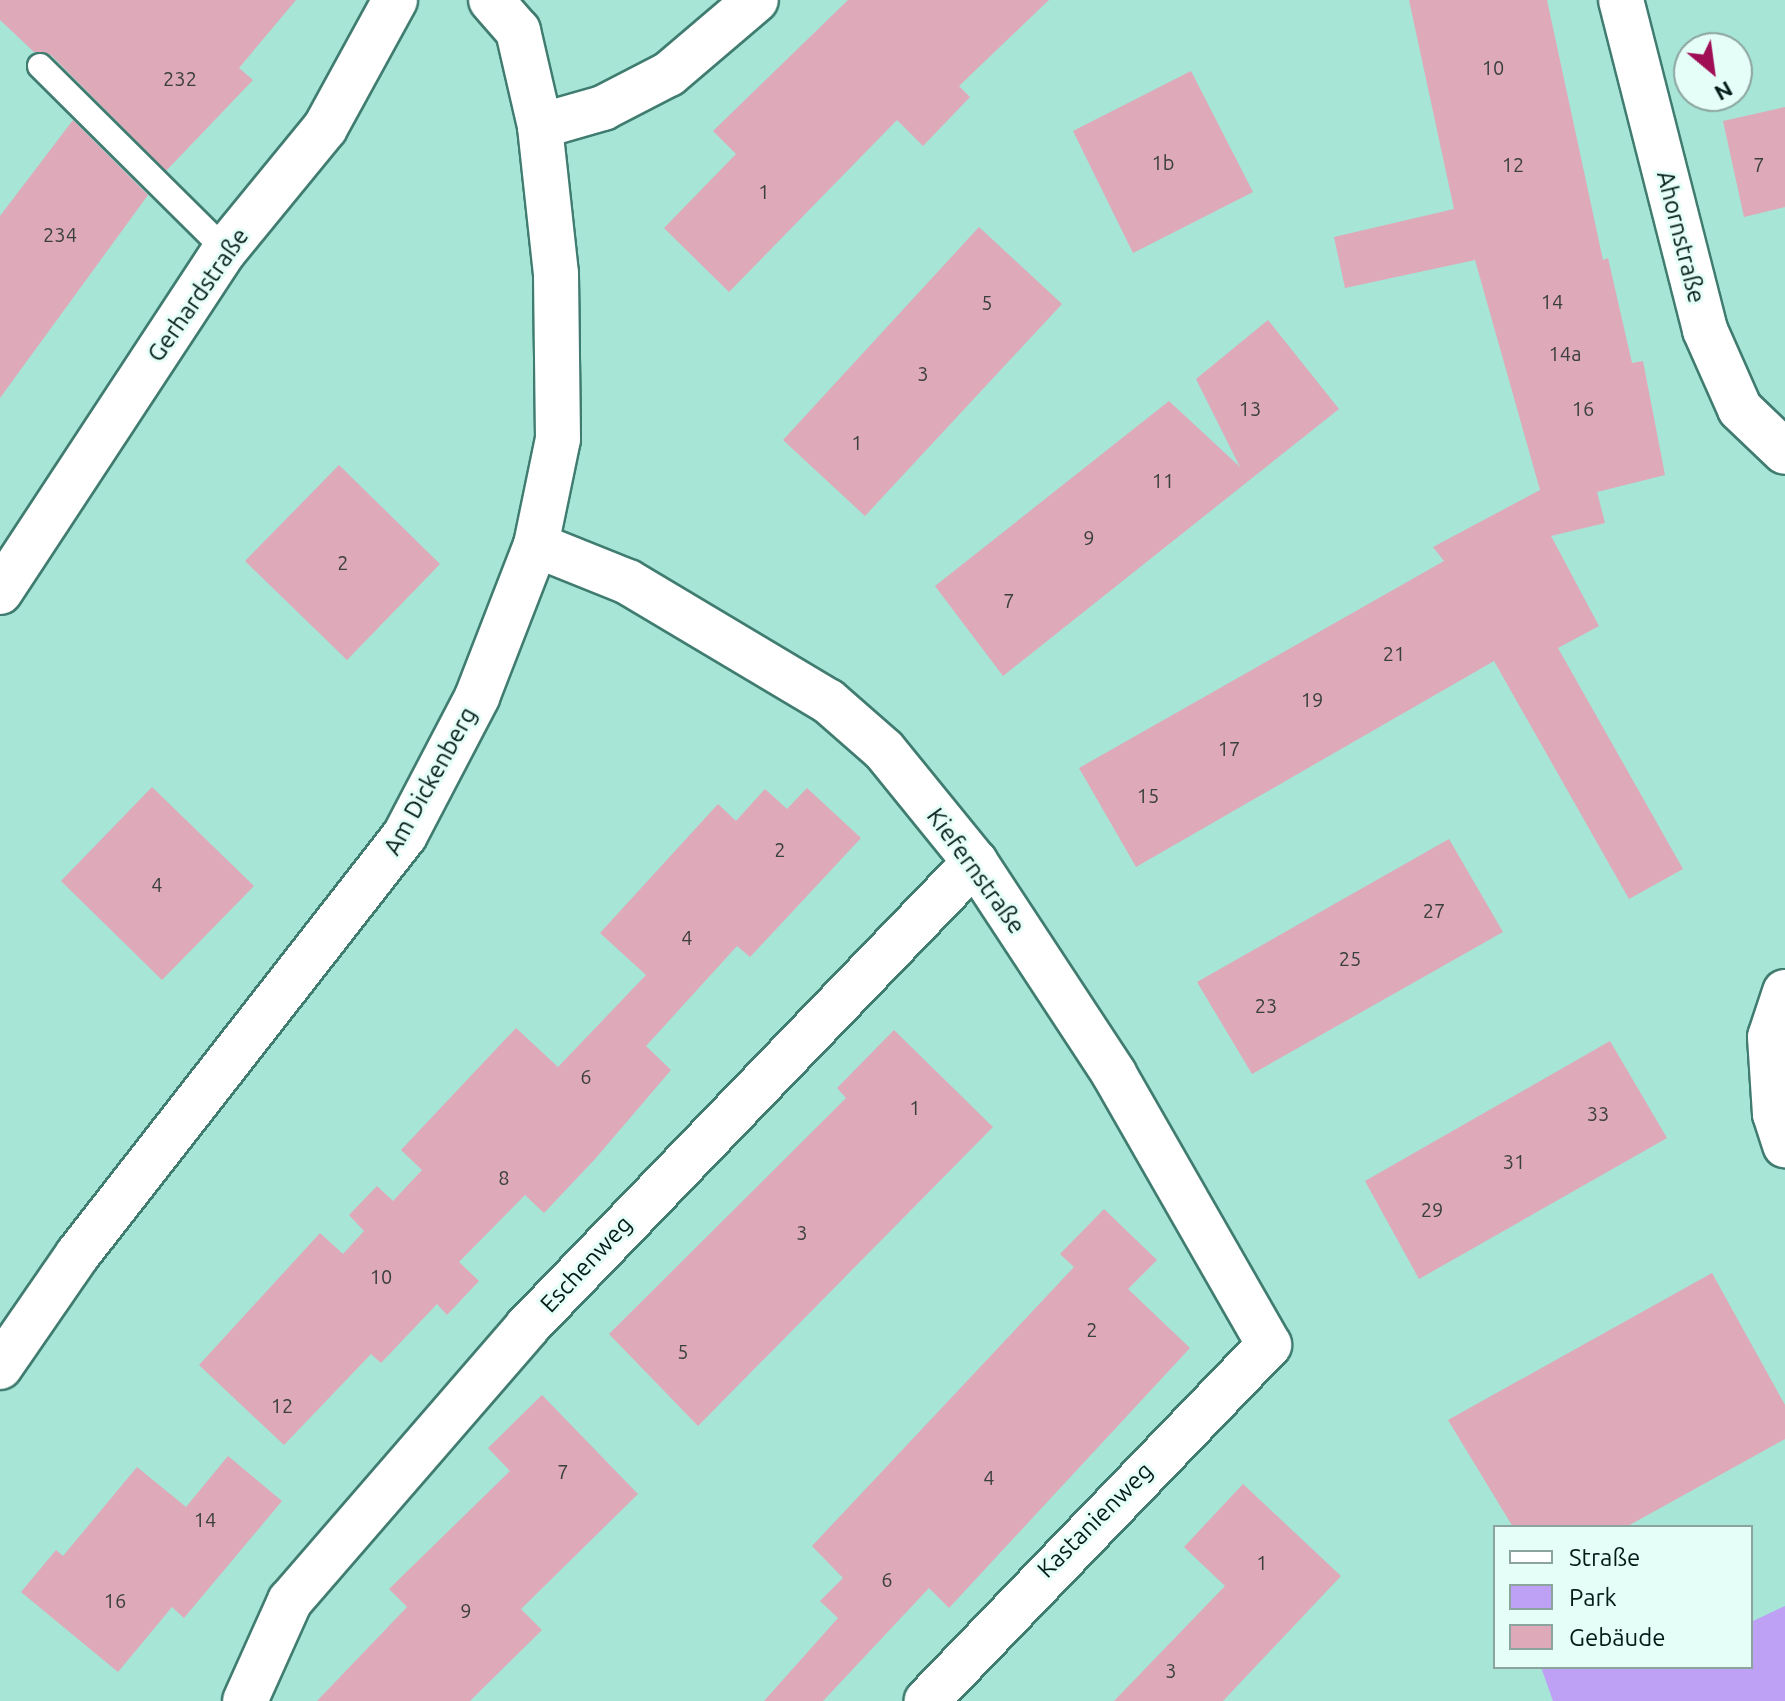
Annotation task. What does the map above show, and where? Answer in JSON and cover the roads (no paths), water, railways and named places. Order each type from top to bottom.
[{"type":"street","name":"Gerhardstraße","points":[[0,592],[225,250],[325,128],[395,0]]},
{"type":"street","name":"Am Dickenberg","points":[[0,1367],[78,1254],[405,835],[477,697],[536,545],[558,439],[556,274],[540,126],[518,31],[491,0]]},
{"type":"street","points":[[540,126],[603,108],[669,74],[756,0]]},
{"type":"street","name":"Ahornstraße","points":[[1621,0],[1705,330],[1740,409],[1785,452]]},
{"type":"street","name":"Kiefernstraße","points":[[536,545],[628,582],[828,701],[884,750],[975,862],[1114,1074],[1269,1345]]},
{"type":"street","name":"Eschenweg","points":[[245,1701],[290,1601],[516,1339],[975,862]]},
{"type":"street","points":[[1785,992],[1770,1037],[1775,1114],[1785,1145]]},
{"type":"street","name":"Kastanienweg","points":[[926,1701],[1269,1345]]},
{"type":"lane","points":[[40,66],[225,250]]}]
